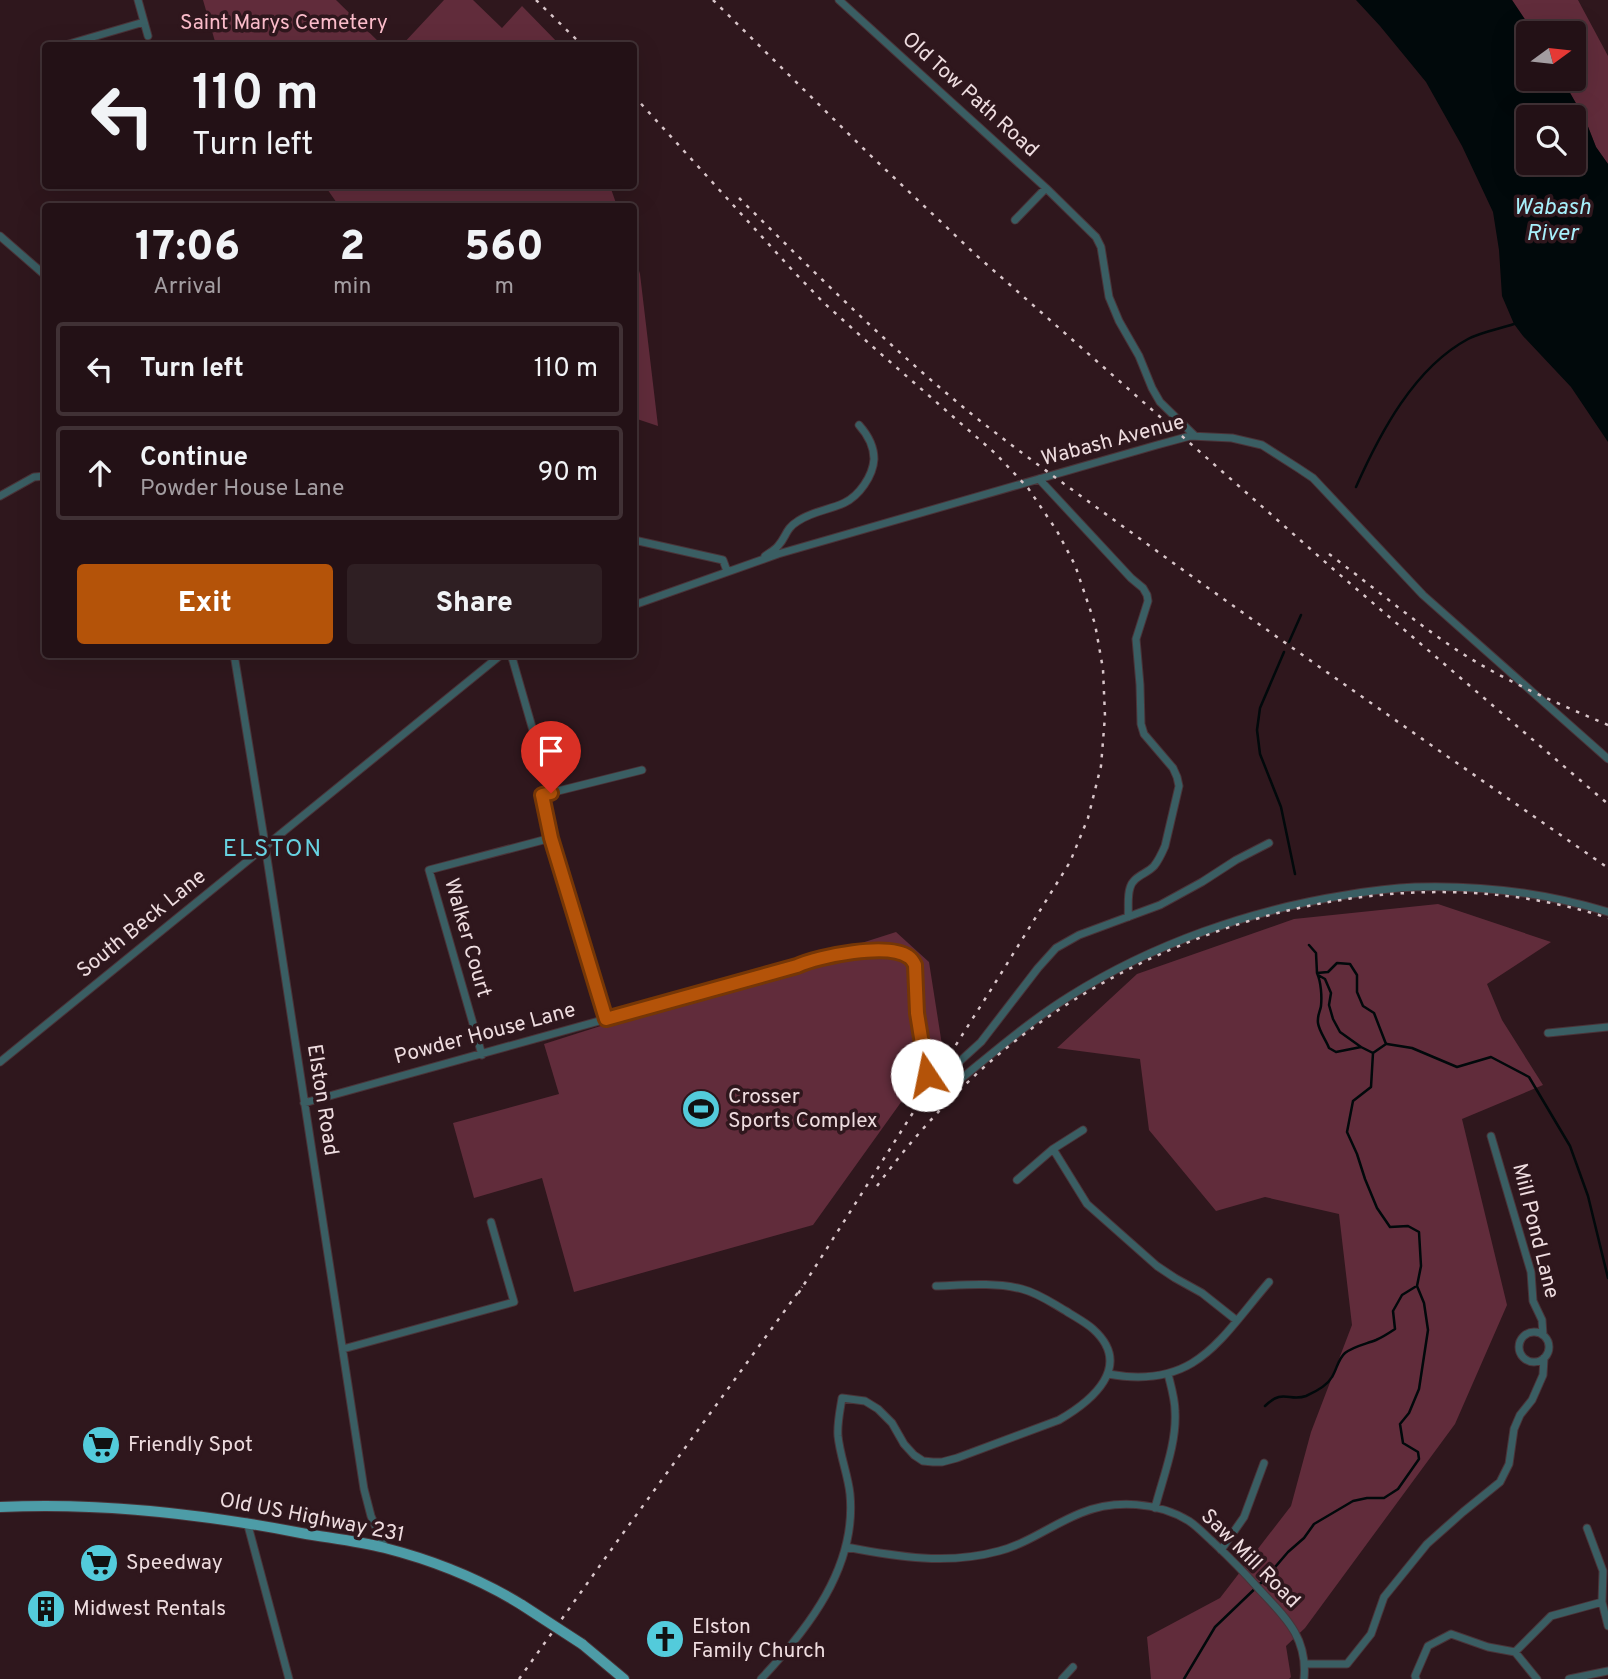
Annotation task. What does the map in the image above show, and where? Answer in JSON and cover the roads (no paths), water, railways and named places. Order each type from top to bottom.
[{"type":"main road","name":"Old US Highway 231","points":[[0,1507],[106,1508],[247,1522],[385,1548],[471,1578],[522,1605],[582,1644],[624,1679]]},
{"type":"street","points":[[138,0],[148,36]]},
{"type":"street","name":"Old Tow Path Road","points":[[839,0],[1046,188],[1100,242],[1109,297],[1119,321],[1160,401],[1195,436]]},
{"type":"street","points":[[76,42],[144,22]]},
{"type":"street","name":"Old Tow Path Road","points":[[1015,220],[1046,188]]},
{"type":"street","points":[[0,236],[42,273]]},
{"type":"street","points":[[759,560],[778,546],[788,529],[799,520],[847,502],[862,488],[874,459],[871,443],[859,425]]},
{"type":"street","name":"Wabash Avenue","points":[[727,571],[1157,445],[1195,436],[1225,437],[1255,443],[1310,476],[1423,594],[1608,759]]},
{"type":"street","points":[[0,496],[34,477],[42,476]]},
{"type":"street","points":[[1039,479],[1147,595],[1147,609],[1136,639],[1141,724],[1144,734],[1172,768],[1179,786],[1165,846],[1153,867],[1133,882],[1130,888],[1128,917]]},
{"type":"street","points":[[637,541],[723,560],[727,571],[637,604]]},
{"type":"street","name":"Elston Road","points":[[235,658],[364,1489],[371,1516],[385,1548]]},
{"type":"street","name":"South Beck Lane","points":[[0,1062],[497,658]]},
{"type":"street","points":[[512,658],[551,793]]},
{"type":"street","points":[[606,1019],[551,838],[542,795],[642,769]]},
{"type":"street","name":"Walker Court","points":[[482,1055],[429,870],[551,838]]},
{"type":"street","points":[[1269,843],[1175,898],[1079,935],[1056,948],[981,1042],[948,1072],[942,1081],[952,1086],[1016,1033],[1068,997],[1141,957],[1187,937],[1280,908],[1365,892],[1438,887],[1501,890],[1544,896],[1608,912]]},
{"type":"street","name":"Powder House Lane","points":[[304,1103],[851,951],[898,953],[912,959],[915,965],[917,1013],[927,1075],[942,1081]]},
{"type":"street","points":[[1548,1033],[1608,1027]]},
{"type":"street","points":[[1017,1180],[1053,1149],[1083,1130]]},
{"type":"street","name":"Mill Pond Lane","points":[[1306,1664],[1347,1664],[1371,1634],[1384,1597],[1427,1544],[1500,1482],[1509,1464],[1514,1429],[1520,1415],[1532,1400],[1543,1375],[1548,1342],[1543,1335],[1542,1320],[1533,1301],[1531,1272],[1491,1136]]},
{"type":"street","points":[[1053,1149],[1087,1204],[1157,1266],[1202,1293],[1237,1320]]},
{"type":"street","points":[[343,1349],[514,1302],[491,1222]]},
{"type":"street","points":[[1108,1374],[1147,1377],[1168,1374],[1199,1360],[1224,1336],[1269,1282]]},
{"type":"street","points":[[761,1679],[784,1654],[823,1600],[834,1581],[846,1547],[851,1505],[839,1439],[842,1398],[865,1401],[892,1423],[914,1455],[923,1461],[942,1462],[1059,1420],[1104,1383],[1108,1374],[1109,1358],[1099,1335],[1086,1323],[1044,1298],[1027,1290],[1008,1286],[936,1286]]},
{"type":"street","name":"Mill Pond Lane","points":[[1543,1335],[1534,1332],[1525,1335],[1519,1347],[1522,1356],[1530,1361],[1544,1358]]},
{"type":"street","points":[[1155,1508],[1173,1440],[1175,1420],[1168,1374]]},
{"type":"street","points":[[1222,1550],[1244,1517],[1264,1463]]},
{"type":"street","name":"Saw Mill Road","points":[[846,1547],[912,1558],[962,1558],[1000,1551],[1020,1544],[1074,1516],[1096,1508],[1128,1504],[1155,1508],[1190,1522],[1263,1592],[1293,1628],[1302,1645],[1306,1664],[1304,1679]]},
{"type":"street","points":[[247,1522],[289,1679]]},
{"type":"street","points":[[1587,1528],[1602,1572],[1602,1602],[1608,1626]]},
{"type":"street","points":[[1516,1652],[1551,1616],[1602,1602]]},
{"type":"street","points":[[1416,1679],[1428,1646],[1451,1634],[1488,1647],[1516,1652],[1537,1679]]},
{"type":"street","points":[[1062,1679],[1073,1667]]},
{"type":"street","points":[[1569,1679],[1608,1671]]},
{"type":"water","name":"Wabash River","points":[[1356,0],[1512,0],[1526,21],[1516,21],[1516,91],[1569,91],[1577,105],[1516,105],[1516,175],[1586,175],[1586,122],[1596,147],[1608,164],[1608,442],[1571,387],[1514,324],[1502,296],[1493,212],[1462,146],[1426,82]]},
{"type":"waterway","points":[[1356,487],[1388,424],[1415,384],[1431,367],[1468,339],[1514,324]]},
{"type":"waterway","points":[[1289,642],[1301,615]]},
{"type":"waterway","points":[[1284,652],[1260,708],[1257,730],[1260,754],[1281,807],[1295,874]]},
{"type":"waterway","points":[[1184,1679],[1215,1627],[1264,1580],[1314,1524],[1353,1501],[1384,1498],[1398,1489],[1419,1459],[1418,1452],[1403,1443],[1400,1424],[1409,1413],[1419,1389],[1428,1330],[1424,1303],[1417,1286],[1421,1266],[1419,1232],[1408,1226],[1390,1227],[1377,1208],[1347,1132],[1353,1101],[1371,1087],[1373,1053],[1386,1044],[1374,1013],[1363,1006],[1357,992],[1357,975],[1350,964],[1337,963],[1328,972],[1317,973],[1316,953],[1309,945]]},
{"type":"waterway","points":[[1317,973],[1321,998],[1318,1023],[1329,1048],[1336,1052],[1361,1047],[1373,1053]]},
{"type":"waterway","points":[[1318,975],[1325,979],[1331,993],[1329,1005],[1340,1032],[1361,1047]]},
{"type":"waterway","points":[[1387,1044],[1412,1048],[1457,1067],[1491,1057],[1529,1077],[1570,1146],[1588,1196],[1608,1278]]},
{"type":"waterway","points":[[1265,1406],[1277,1398],[1306,1396],[1324,1386],[1345,1353],[1395,1329],[1393,1311],[1402,1295],[1415,1287]]},
{"type":"railway","points":[[536,0],[579,42]]},
{"type":"railway","points":[[713,0],[976,255],[1332,568],[1608,804]]},
{"type":"railway","points":[[637,99],[824,303],[996,454],[1028,488],[1057,531],[1075,565],[1095,624],[1103,669],[1105,716],[1101,766],[1088,818],[1070,862],[798,1294]]},
{"type":"railway","points":[[739,198],[883,337],[997,434],[1275,636],[1608,868]]},
{"type":"railway","points":[[1329,554],[1415,621],[1464,655],[1524,688],[1608,725]]},
{"type":"railway","points":[[877,1186],[914,1139],[954,1095],[1021,1036],[1107,981],[1174,948],[1244,923],[1316,904],[1390,894],[1464,893],[1537,900],[1608,918]]},
{"type":"railway","points":[[519,1679],[802,1287]]},
{"type":"place","name":"Crosser Sports Complex","points":[[701,1109]]},
{"type":"place","name":"Friendly Spot","points":[[101,1445]]},
{"type":"place","name":"Speedway","points":[[99,1563]]},
{"type":"place","name":"Midwest Rentals","points":[[46,1609]]},
{"type":"place","name":"Elston Family Church","points":[[665,1639]]},
{"type":"district","name":"ELSTON","points":[[273,850]]},
{"type":"park label","name":"Saint Marys Cemetery","points":[[284,23]]}]
